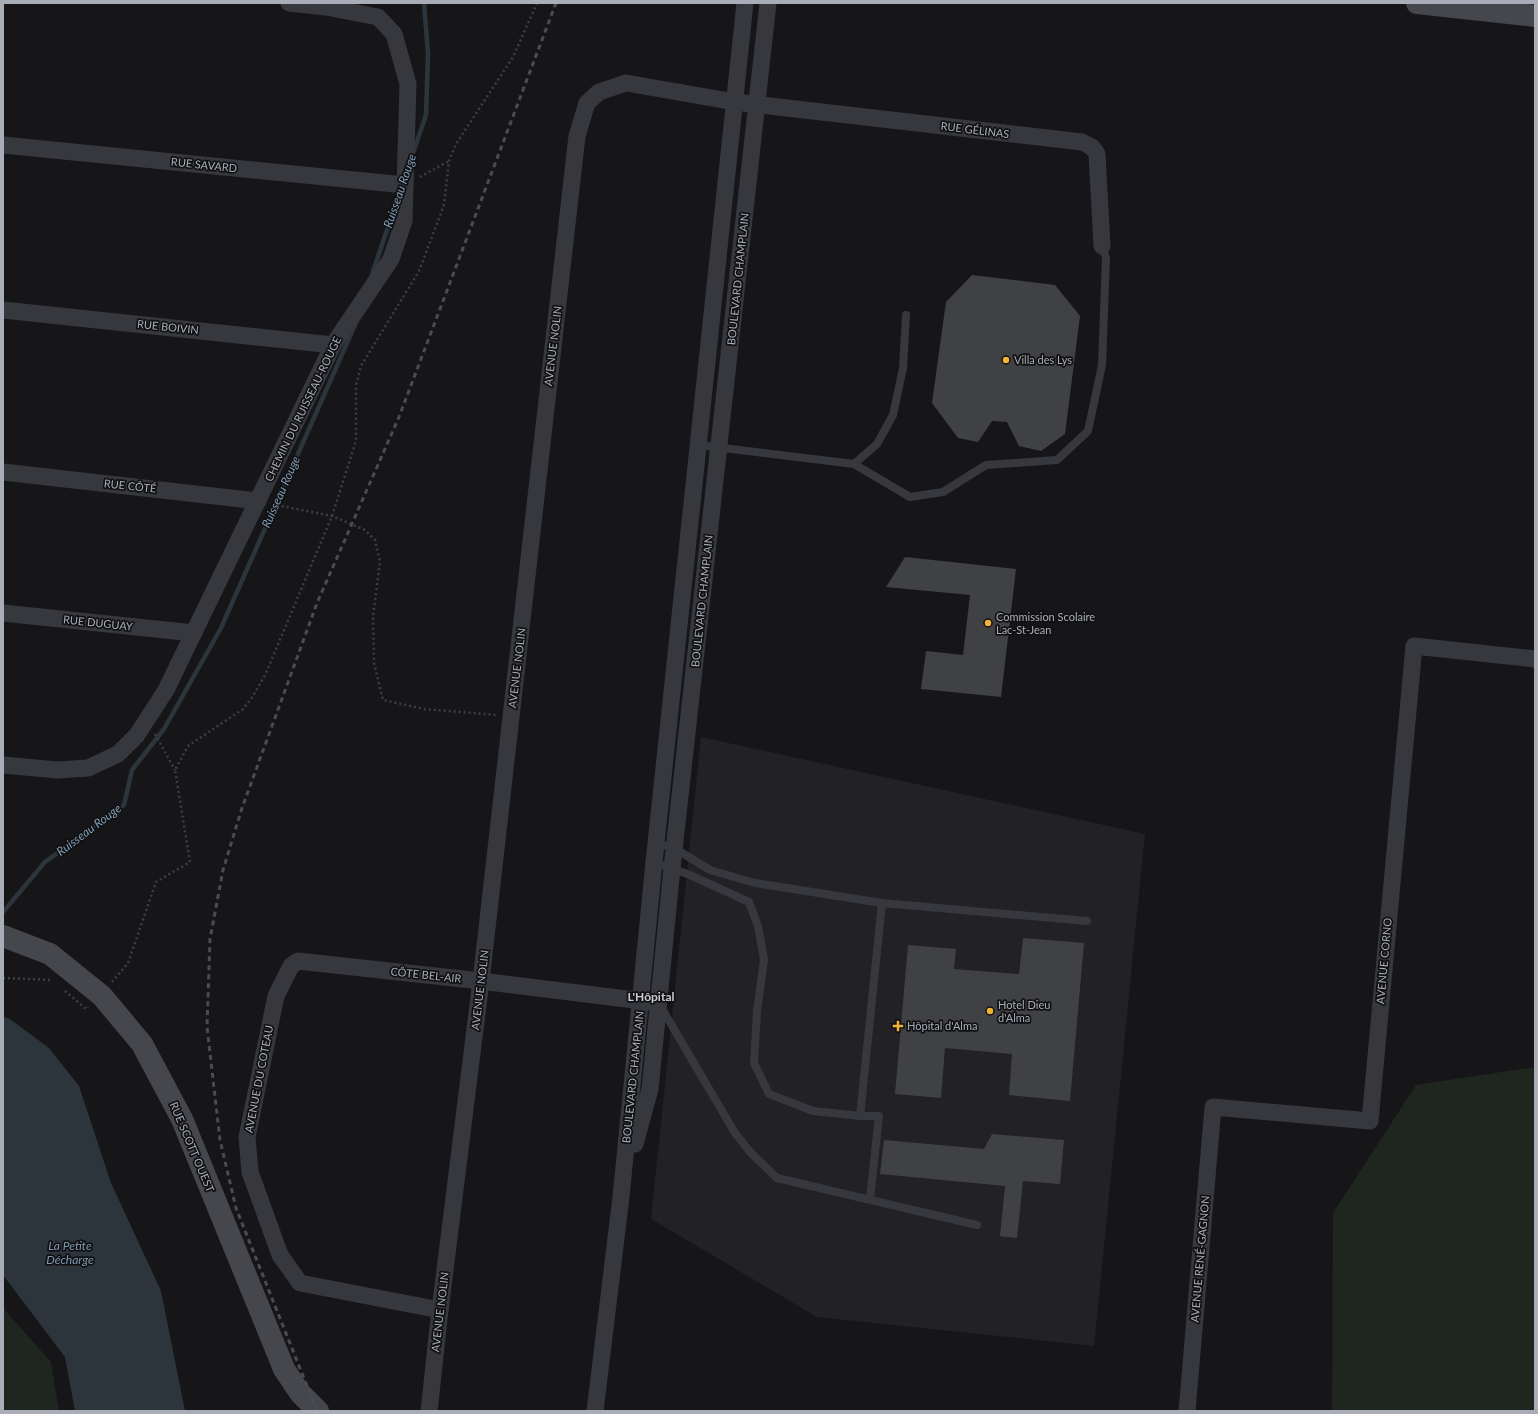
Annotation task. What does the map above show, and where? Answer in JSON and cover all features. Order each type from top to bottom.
[{"type":"street","name":"CHEMIN DU RUISSEAU-ROUGE","points":[[3,765],[57,770],[88,768],[118,754],[137,735],[166,690],[333,345],[391,259],[404,221],[408,84],[394,34],[378,17],[326,7],[289,3]]},
{"type":"street","name":"BOULEVARD CHAMPLAIN","points":[[595,1411],[621,1197],[654,862],[745,3]]},
{"type":"street","name":"BOULEVARD CHAMPLAIN","points":[[621,1197],[650,1089],[674,848],[758,105],[768,3]]},
{"type":"street","points":[[1416,3],[1535,16]]},
{"type":"street","name":"AVENUE NOLIN","points":[[429,1411],[440,1310],[481,981],[577,136],[587,103],[599,92],[626,83],[758,105]]},
{"type":"street","name":"RUE GÉLINAS","points":[[758,105],[1082,142],[1092,147],[1097,154],[1102,246]]},
{"type":"street","name":"RUE SAVARD","points":[[3,145],[405,185]]},
{"type":"street","name":"RUE BOIVIN","points":[[3,310],[333,345]]},
{"type":"street","name":"RUE CÔTÉ","points":[[3,472],[258,500]]},
{"type":"street","name":"RUE DUGUAY","points":[[3,613],[194,633]]},
{"type":"street","name":"AVENUE CORNO","points":[[1213,1107],[1370,1121],[1414,646],[1535,658]]},
{"type":"street","name":"RUE SCOTT OUEST","points":[[3,936],[50,954],[102,996],[142,1044],[182,1119],[284,1369],[300,1393],[318,1411]]},
{"type":"street","name":"CÔTE BEL-AIR","points":[[291,966],[298,961],[481,981],[658,1003]]},
{"type":"street","name":"AVENUE DU COTEAU","points":[[291,966],[276,996],[247,1137],[250,1172],[280,1256],[300,1283],[440,1310]]},
{"type":"street","name":"AVENUE RENÉ-GAGNON","points":[[1187,1411],[1213,1107]]},
{"type":"lane","points":[[699,445],[854,464],[910,497],[943,492],[986,465],[1057,460],[1088,431],[1102,366],[1106,258],[1102,246]]},
{"type":"lane","points":[[854,464],[878,444],[893,415],[903,368],[906,316]]},
{"type":"lane","points":[[656,843],[674,848],[710,870],[755,883],[882,903],[1086,921]]},
{"type":"lane","points":[[654,862],[672,868],[749,902],[758,926],[764,960],[757,1011],[754,1063],[769,1094],[813,1111],[860,1116],[879,1116],[870,1199]]},
{"type":"lane","points":[[860,1116],[882,903]]},
{"type":"lane","points":[[658,1003],[735,1133],[751,1153],[777,1178],[977,1224]]},
{"type":"path","points":[[175,770],[188,746],[244,709],[266,673],[332,516],[356,441],[356,386],[361,366],[420,271],[444,205],[449,161],[456,144],[513,57],[537,3]]},
{"type":"path","points":[[405,185],[449,161]]},
{"type":"path","points":[[258,500],[332,516],[365,530],[375,540],[380,562],[373,616],[374,663],[383,700],[424,709],[511,716]]},
{"type":"path","points":[[62,989],[86,1009],[102,996],[128,963],[156,882],[190,862],[175,770],[147,719]]},
{"type":"path","points":[[3,978],[51,979],[57,984]]},
{"type":"shaded area","name":"Hôpital d'Alma","points":[[701,737],[1145,834],[1094,1346],[817,1317],[651,1219]]},
{"type":"shaded area","points":[[1535,1067],[1535,1411],[1332,1411],[1333,1213],[1416,1085]]},
{"type":"shaded area","points":[[3,1308],[51,1362],[59,1411],[3,1411]]},
{"type":"water","name":"La Petite Décharge","points":[[3,1017],[10,1019],[49,1048],[79,1086],[111,1183],[161,1291],[185,1411],[75,1411],[65,1357],[3,1275]]},
{"type":"building","name":"Villa des Lys","points":[[972,275],[1055,285],[1080,316],[1065,434],[1041,451],[1019,446],[1007,422],[992,421],[978,442],[958,438],[932,403],[946,302]]},
{"type":"building","name":"Commission Scolaire Lac-St-Jean","points":[[905,557],[1016,569],[1001,697],[921,689],[926,651],[963,655],[970,595],[886,587]]},
{"type":"building","name":"Hotel Dieu d'Alma","points":[[1023,938],[1084,943],[1070,1101],[1009,1095],[1012,1054],[945,1048],[941,1098],[895,1094],[908,945],[956,949],[954,969],[1019,974]]},
{"type":"building","points":[[992,1134],[1064,1140],[1060,1184],[1023,1181],[1017,1238],[1000,1236],[1005,1186],[880,1174],[884,1140],[984,1149]]},
{"type":"waterway","name":"Ruisseau Rouge","points":[[413,153],[426,115],[428,54],[424,3]]},
{"type":"waterway","name":"Ruisseau Rouge","points":[[372,274],[398,198]]},
{"type":"waterway","name":"Ruisseau Rouge","points":[[3,912],[45,862],[124,805],[132,770],[164,729],[221,628],[355,325]]},
{"type":"railway","points":[[317,1411],[236,1208],[220,1140],[207,1027],[210,939],[223,870],[242,808],[317,603],[399,417],[556,3]]},
{"type":"place","name":"Villa des Lys","points":[[1006,360]]},
{"type":"place","name":"Commission Scolaire Lac-St-Jean","points":[[988,623]]},
{"type":"place","name":"Hotel Dieu d'Alma","points":[[990,1011]]},
{"type":"place","name":"Hôpital d'Alma","points":[[898,1026]]},
{"type":"district","name":"L'Hôpital","points":[[651,997]]}]
